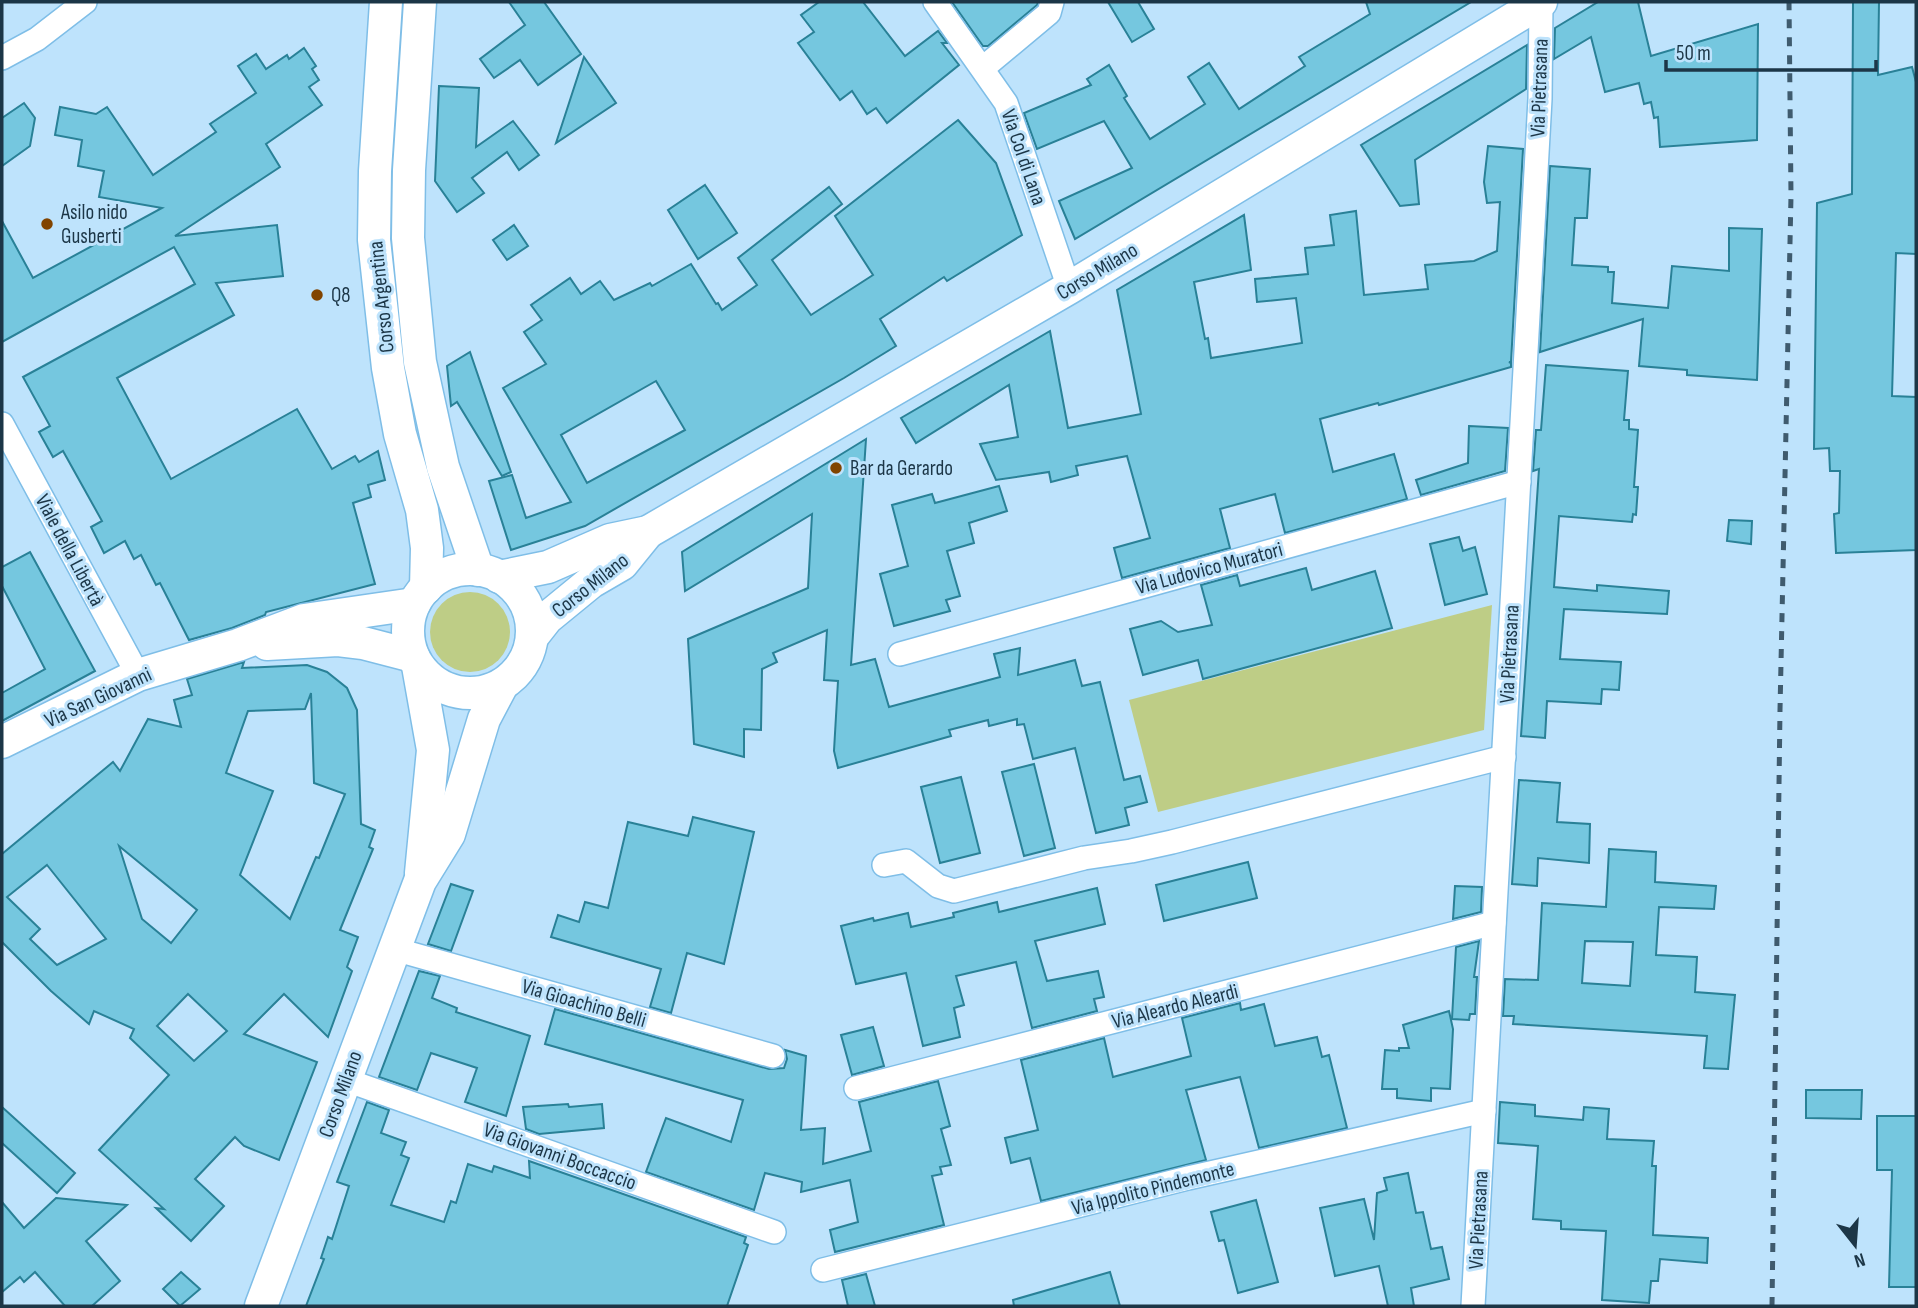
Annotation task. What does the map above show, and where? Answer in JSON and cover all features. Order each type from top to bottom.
[{"type":"main road","name":"Corso Argentina","points":[[386,2],[375,171],[374,240],[400,434],[422,510],[427,548],[420,596],[408,630],[416,661]]},
{"type":"main road","name":"Corso Argentina","points":[[420,2],[409,170],[408,238],[420,362],[443,467],[489,573],[509,583],[525,602],[532,625],[532,637]]},
{"type":"main road","name":"Corso Milano","points":[[489,573],[548,568],[610,540],[648,532],[1069,288],[1541,2]]},
{"type":"main road","name":"Corso Milano","points":[[532,637],[547,618],[583,589],[622,564],[648,532]]},
{"type":"main road","points":[[420,596],[436,579],[450,573],[489,573]]},
{"type":"main road","name":"Via San Giovanni","points":[[2,743],[138,675],[238,645],[304,620],[420,596]]},
{"type":"main road","points":[[416,661],[429,678],[442,687],[456,692],[480,692],[502,685],[523,665],[532,637]]},
{"type":"main road","name":"Via San Giovanni","points":[[238,645],[338,640],[363,643],[416,661]]},
{"type":"main road","name":"Corso Milano","points":[[416,661],[433,750],[420,881]]},
{"type":"main road","name":"Corso Milano","points":[[261,1306],[420,881],[449,834],[484,719],[502,685]]},
{"type":"street","points":[[2,58],[37,38],[85,2]]},
{"type":"street","name":"Via Col di Lana","points":[[935,2],[1006,103],[1069,288]]},
{"type":"street","points":[[983,68],[1049,13],[1052,2]]},
{"type":"street","name":"Via Pietrasana","points":[[1473,1306],[1540,99],[1541,2]]},
{"type":"street","name":"Viale della Libertà","points":[[2,424],[138,675]]},
{"type":"street","name":"Via Ludovico Muratori","points":[[900,654],[1519,482]]},
{"type":"street","points":[[884,865],[906,861],[938,886],[954,891],[1084,858],[1131,852],[1504,757]]},
{"type":"street","name":"Via Aleardo Aleardi","points":[[856,1088],[1494,923]]},
{"type":"street","name":"Via Gioachino Belli","points":[[394,949],[773,1056]]},
{"type":"street","name":"Via Giovanni Boccaccio","points":[[346,1080],[774,1232]]},
{"type":"street","name":"Via Ippolito Pindemonte","points":[[823,1270],[1188,1178],[1484,1111]]},
{"type":"green space","points":[[470,592],[485,595],[498,604],[507,617],[510,632],[507,647],[498,660],[485,669],[470,672],[455,669],[442,660],[433,647],[430,632],[433,617],[442,604],[455,595]]},
{"type":"green space","points":[[1492,605],[1484,730],[1158,812],[1129,700]]},
{"type":"building","points":[[509,2],[544,2],[581,54],[538,85],[520,60],[494,78],[480,59],[525,25]]},
{"type":"building","points":[[819,2],[863,2],[905,56],[938,31],[947,43],[942,43],[959,65],[887,123],[876,108],[867,114],[852,91],[840,100],[798,43],[814,32],[801,15]]},
{"type":"building","points":[[952,2],[1038,2],[988,46],[983,46]]},
{"type":"building","points":[[1108,2],[1138,2],[1154,29],[1132,42]]},
{"type":"building","points":[[1366,2],[1471,2],[1075,239],[1059,201],[1132,168],[1104,121],[1037,149],[1024,113],[1091,85],[1087,79],[1109,65],[1127,96],[1124,98],[1150,139],[1205,104],[1188,77],[1209,63],[1239,109],[1305,66],[1299,57],[1370,14]]},
{"type":"building","points":[[1598,2],[1638,2],[1651,56],[1758,24],[1757,140],[1660,147],[1658,117],[1654,118],[1651,102],[1644,104],[1639,83],[1605,92],[1591,37],[1554,59],[1555,28]]},
{"type":"building","points":[[1853,2],[1879,2],[1878,75],[1912,67],[1916,82],[1916,254],[1896,253],[1892,396],[1916,397],[1916,550],[1836,553],[1834,514],[1839,513],[1840,471],[1830,471],[1829,448],[1814,449],[1817,203],[1852,194]]},
{"type":"building","points":[[1527,45],[1526,89],[1415,160],[1419,204],[1400,206],[1361,145]]},
{"type":"building","points":[[304,48],[316,66],[312,69],[319,80],[309,87],[322,105],[266,144],[280,167],[175,236],[277,225],[283,276],[216,283],[234,315],[117,378],[171,479],[297,409],[332,469],[355,456],[359,462],[378,451],[385,480],[368,485],[371,497],[353,503],[375,584],[266,612],[265,615],[232,628],[189,640],[160,583],[156,585],[141,555],[134,559],[125,541],[104,553],[91,527],[102,521],[63,451],[53,457],[39,432],[50,426],[23,377],[195,284],[174,247],[2,342],[2,221],[33,278],[162,208],[99,197],[104,171],[78,166],[82,140],[55,135],[60,107],[96,114],[107,107],[153,175],[216,132],[210,124],[256,93],[238,66],[256,54],[266,69],[287,55],[289,59]]},
{"type":"building","points":[[584,57],[616,103],[556,143]]},
{"type":"building","points":[[439,86],[479,88],[476,147],[513,121],[539,155],[519,170],[507,152],[472,178],[484,193],[457,212],[435,181]]},
{"type":"building","points":[[24,103],[35,118],[30,146],[2,166],[2,118]]},
{"type":"building","points":[[958,120],[996,163],[1022,235],[947,281],[944,277],[880,319],[896,346],[585,526],[511,550],[489,481],[512,475],[526,518],[571,502],[503,388],[546,364],[524,332],[542,320],[531,305],[570,278],[581,294],[600,281],[614,300],[650,283],[652,286],[691,264],[722,310],[757,285],[738,258],[829,187],[842,204],[772,260],[811,315],[873,275],[835,216]],"holes":[[[656,381],[685,430],[587,483],[561,435]]]},
{"type":"building","points":[[1488,146],[1523,149],[1509,362],[1511,367],[1320,419],[1333,472],[1394,454],[1407,499],[1285,533],[1275,494],[1220,509],[1230,548],[1122,578],[1114,548],[1150,538],[1127,456],[1076,466],[1078,475],[1051,482],[1049,472],[996,480],[980,444],[1018,437],[1009,385],[916,443],[901,418],[1050,331],[1068,428],[1141,414],[1117,290],[1244,215],[1251,270],[1194,282],[1211,358],[1302,343],[1296,298],[1257,302],[1255,279],[1308,274],[1305,248],[1334,245],[1330,215],[1356,211],[1364,295],[1428,289],[1425,265],[1474,261],[1497,251],[1500,202],[1487,203],[1484,182]]},
{"type":"building","points":[[1550,166],[1590,169],[1587,218],[1575,218],[1572,265],[1608,267],[1608,272],[1614,272],[1612,303],[1668,308],[1672,266],[1729,271],[1729,228],[1762,229],[1757,380],[1687,375],[1687,370],[1639,366],[1643,319],[1540,352]]},
{"type":"building","points":[[705,185],[737,233],[698,259],[668,210]]},
{"type":"building","points":[[514,225],[528,246],[507,260],[493,240]]},
{"type":"building","points":[[470,352],[511,472],[502,476],[457,402],[451,406],[447,366]]},
{"type":"building","points":[[1546,365],[1628,371],[1624,420],[1629,420],[1629,429],[1638,430],[1634,487],[1638,487],[1636,515],[1633,514],[1632,522],[1559,516],[1554,587],[1597,591],[1597,585],[1669,591],[1667,614],[1564,609],[1560,659],[1621,662],[1619,690],[1602,689],[1601,704],[1547,701],[1545,738],[1521,736],[1539,469],[1533,471],[1536,430],[1541,430]]},
{"type":"building","points":[[1469,426],[1508,428],[1505,471],[1421,495],[1416,480],[1468,463]]},
{"type":"building","points":[[866,439],[851,665],[875,659],[889,707],[1000,677],[994,654],[1020,648],[1018,675],[1075,660],[1082,686],[1100,682],[1124,780],[1140,776],[1147,802],[1125,808],[1129,825],[1096,833],[1075,748],[1033,759],[1024,724],[1017,725],[1017,719],[989,726],[988,720],[949,730],[951,736],[838,768],[834,751],[838,681],[824,680],[827,630],[773,653],[777,662],[762,669],[761,730],[744,729],[744,757],[694,744],[688,639],[808,588],[812,514],[685,591],[682,552]]},
{"type":"building","points":[[999,486],[1007,511],[969,523],[974,543],[947,551],[960,596],[946,600],[950,611],[894,626],[880,574],[908,566],[892,505],[932,494],[935,503]]},
{"type":"building","points":[[1729,520],[1752,521],[1751,544],[1727,541]]},
{"type":"building","points":[[1459,537],[1463,551],[1475,547],[1487,594],[1445,605],[1430,544]]},
{"type":"building","points":[[30,552],[95,671],[2,721],[2,693],[45,669],[2,586],[2,567]]},
{"type":"building","points":[[1306,568],[1312,590],[1375,571],[1392,628],[1203,679],[1198,660],[1143,675],[1130,629],[1161,621],[1178,632],[1212,625],[1201,585],[1237,575],[1240,586]]},
{"type":"building","points":[[244,662],[242,668],[307,665],[327,672],[347,688],[357,710],[361,824],[375,830],[369,847],[373,849],[340,930],[358,937],[347,967],[352,971],[328,1037],[284,994],[244,1034],[317,1062],[279,1160],[244,1146],[235,1137],[195,1179],[224,1206],[191,1241],[156,1208],[164,1209],[99,1150],[169,1075],[130,1038],[134,1029],[94,1011],[89,1024],[2,942],[2,854],[113,762],[120,771],[148,719],[181,727],[174,700],[192,695],[187,679]],"holes":[[[311,693],[314,783],[345,794],[290,919],[240,875],[273,791],[226,773],[248,711],[305,709]],[[119,846],[197,910],[171,943],[142,919]],[[47,865],[106,939],[57,965],[30,939],[40,929],[7,897]],[[188,994],[227,1031],[194,1061],[157,1026]]]},
{"type":"building","points":[[1034,764],[1055,848],[1024,856],[1002,772]]},
{"type":"building","points":[[961,777],[980,853],[940,863],[921,787]]},
{"type":"building","points":[[1519,780],[1560,783],[1557,822],[1590,824],[1589,863],[1538,858],[1537,886],[1512,884]]},
{"type":"building","points":[[693,817],[754,832],[724,964],[687,953],[671,1013],[650,1007],[661,969],[551,937],[558,915],[579,922],[585,902],[608,908],[628,822],[688,836]]},
{"type":"building","points":[[1609,849],[1656,852],[1655,882],[1716,886],[1714,909],[1659,907],[1656,955],[1697,957],[1695,992],[1735,995],[1728,1069],[1704,1068],[1707,1036],[1513,1024],[1514,1016],[1503,1016],[1505,979],[1538,980],[1542,903],[1606,907]],"holes":[[[1585,941],[1633,942],[1630,986],[1582,983]]]},
{"type":"building","points":[[1248,862],[1257,898],[1164,921],[1156,885]]},
{"type":"building","points":[[451,884],[473,891],[451,951],[428,944]]},
{"type":"building","points":[[1455,886],[1482,887],[1481,912],[1453,919]]},
{"type":"building","points":[[1097,888],[1105,924],[1035,941],[1047,981],[1098,971],[1104,997],[1094,999],[1097,1011],[1032,1028],[1016,962],[956,976],[964,1005],[954,1008],[960,1037],[923,1046],[906,973],[856,984],[841,926],[908,913],[911,927],[954,917],[953,913],[997,902],[999,912]]},
{"type":"building","points":[[1479,941],[1474,977],[1477,977],[1475,1014],[1470,1014],[1469,1020],[1452,1019],[1456,947]]},
{"type":"building","points":[[419,971],[440,976],[432,998],[457,1008],[456,1012],[530,1036],[506,1116],[465,1102],[477,1068],[431,1053],[417,1090],[379,1077]]},
{"type":"building","points":[[1240,1003],[1241,1010],[1264,1004],[1275,1046],[1317,1037],[1322,1057],[1329,1055],[1347,1128],[1259,1148],[1240,1077],[1186,1090],[1206,1160],[1041,1201],[1030,1158],[1011,1163],[1005,1138],[1038,1130],[1021,1060],[1104,1038],[1113,1077],[1191,1056],[1182,1018]]},
{"type":"building","points":[[555,1009],[769,1069],[784,1068],[787,1059],[785,1050],[806,1056],[801,1130],[825,1128],[823,1164],[871,1151],[859,1102],[938,1081],[950,1126],[941,1129],[951,1165],[940,1167],[942,1174],[932,1176],[944,1225],[835,1252],[830,1230],[858,1222],[850,1180],[801,1192],[802,1182],[765,1173],[754,1210],[646,1172],[666,1118],[731,1142],[743,1100],[545,1044]]},
{"type":"building","points":[[1449,1011],[1453,1029],[1450,1089],[1431,1088],[1431,1101],[1397,1098],[1397,1089],[1382,1089],[1385,1050],[1399,1051],[1399,1048],[1409,1048],[1403,1025]]},
{"type":"building","points":[[873,1027],[884,1066],[852,1075],[841,1035]]},
{"type":"building","points":[[1806,1090],[1862,1090],[1861,1119],[1806,1118]]},
{"type":"building","points":[[367,1102],[389,1110],[381,1133],[406,1142],[401,1155],[409,1158],[391,1205],[444,1222],[451,1201],[456,1203],[468,1164],[492,1172],[494,1166],[530,1178],[529,1161],[746,1237],[744,1243],[748,1245],[727,1306],[306,1306],[324,1259],[321,1258],[328,1237],[332,1239],[349,1186],[337,1182]]},
{"type":"building","points":[[1500,1102],[1535,1105],[1535,1116],[1583,1120],[1584,1107],[1609,1109],[1607,1139],[1654,1141],[1652,1166],[1656,1166],[1653,1235],[1708,1238],[1707,1263],[1660,1259],[1658,1281],[1651,1281],[1649,1303],[1602,1300],[1606,1231],[1561,1229],[1561,1221],[1533,1219],[1538,1146],[1498,1143]]},
{"type":"building","points":[[568,1104],[569,1107],[602,1104],[604,1128],[539,1134],[526,1129],[523,1107]]},
{"type":"building","points":[[2,1107],[75,1173],[57,1193],[2,1143]]},
{"type":"building","points":[[1877,1116],[1916,1116],[1916,1287],[1889,1287],[1892,1170],[1877,1170]]},
{"type":"building","points":[[1408,1173],[1416,1213],[1423,1212],[1431,1249],[1442,1247],[1449,1279],[1411,1288],[1414,1306],[1388,1306],[1379,1266],[1335,1276],[1320,1208],[1364,1199],[1374,1240],[1377,1193],[1387,1190],[1384,1178]]},
{"type":"building","points":[[56,1198],[127,1205],[86,1241],[120,1281],[92,1306],[65,1306],[35,1272],[24,1282],[20,1277],[2,1292],[2,1202],[24,1228]]},
{"type":"building","points":[[1256,1200],[1278,1282],[1238,1293],[1224,1240],[1219,1241],[1211,1212]]},
{"type":"building","points":[[181,1272],[200,1289],[180,1306],[163,1289]]},
{"type":"building","points":[[1110,1272],[1120,1306],[1014,1306],[1013,1300]]},
{"type":"building","points":[[866,1274],[875,1306],[848,1306],[842,1280]]},
{"type":"railway","points":[[1772,1306],[1780,710],[1791,196],[1789,2]]},
{"type":"place","name":"Asilo nido Gusberti","points":[[47,224]]},
{"type":"place","name":"Q8","points":[[317,295]]},
{"type":"place","name":"Bar da Gerardo","points":[[836,468]]}]
